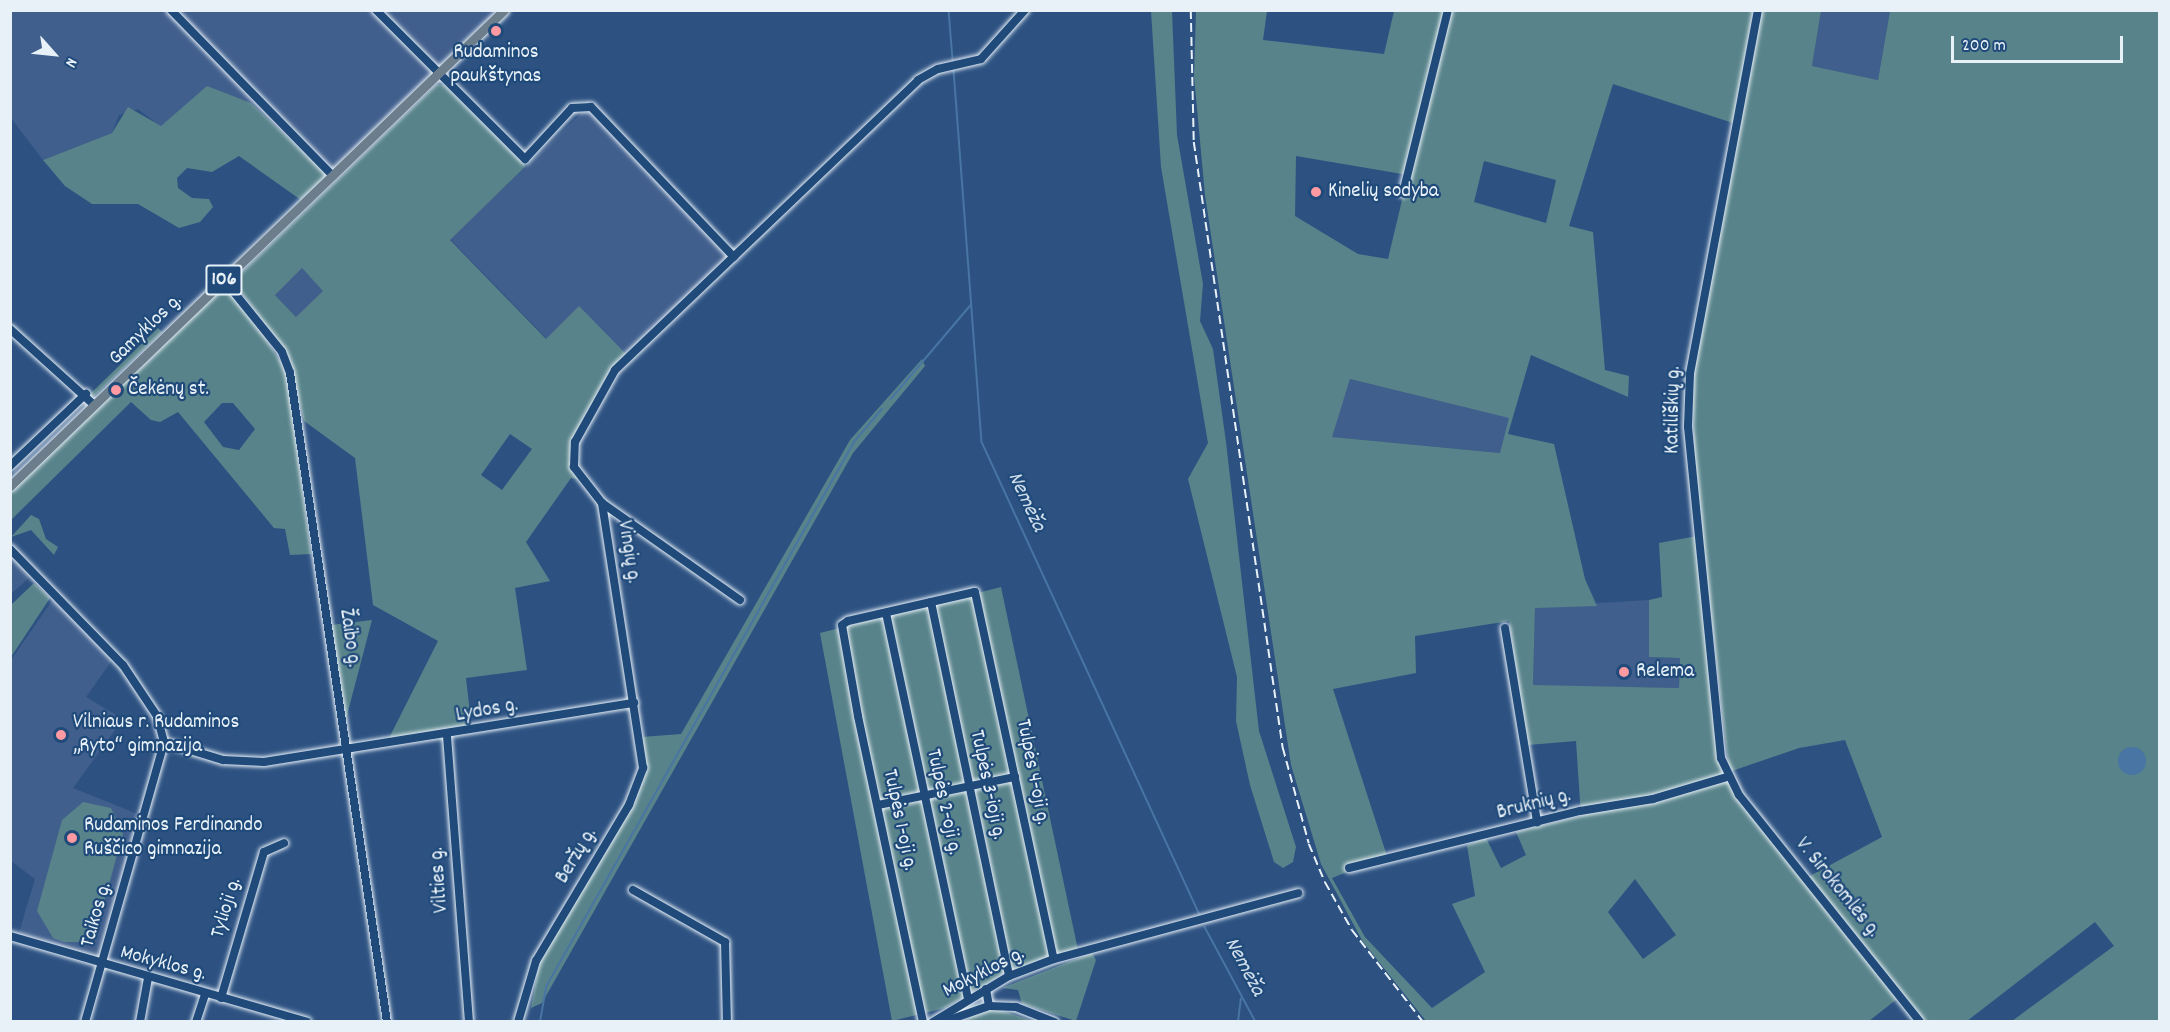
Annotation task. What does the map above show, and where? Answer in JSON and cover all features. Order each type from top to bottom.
[{"type":"main road","name":"106","points":[[438,75],[504,10]]},
{"type":"main road","name":"Gamyklos g.","points":[[10,486],[438,75]]},
{"type":"street","points":[[171,10],[333,176]]},
{"type":"street","points":[[376,10],[438,75],[525,159],[572,108],[591,107],[734,257]]},
{"type":"street","points":[[602,502],[572,460],[575,442],[605,383],[918,80],[938,69],[981,59],[1025,10]]},
{"type":"street","points":[[1403,193],[1448,10]]},
{"type":"street","name":"Katiliškių g.","points":[[1727,777],[1688,407],[1690,374],[1758,10]]},
{"type":"street","name":"Žaibo g.","points":[[224,280],[270,335],[290,373],[387,1022]]},
{"type":"street","points":[[10,329],[86,394],[94,405]]},
{"type":"street","points":[[10,466],[86,394]]},
{"type":"street","name":"Vingių g.","points":[[602,502],[740,600]]},
{"type":"street","name":"Vingių g.","points":[[602,502],[634,704]]},
{"type":"street","points":[[10,549],[123,665],[157,716],[164,742],[247,763],[347,751]]},
{"type":"street","name":"Tulpės 4-oji g.","points":[[931,602],[975,592],[1054,959]]},
{"type":"street","points":[[886,613],[931,602]]},
{"type":"street","name":"Tulpės 3-ioji g.","points":[[931,602],[1009,976]]},
{"type":"street","name":"Tulpės 1-oji g.","points":[[886,613],[842,625],[923,1022]]},
{"type":"street","name":"Tulpės 2-oji g.","points":[[886,613],[923,796],[968,998]]},
{"type":"street","points":[[1505,628],[1537,822]]},
{"type":"street","name":"Lydos g.","points":[[347,751],[634,704]]},
{"type":"street","name":"Beržų g.","points":[[518,1022],[536,961],[639,787],[643,760],[634,704]]},
{"type":"street","name":"Vilties g.","points":[[447,736],[469,1022]]},
{"type":"street","name":"Taikos g.","points":[[85,1022],[164,742]]},
{"type":"street","points":[[878,805],[1014,777]]},
{"type":"street","name":"Bruknių g.","points":[[1349,868],[1537,822],[1653,799],[1727,777]]},
{"type":"street","name":"V. Sirokomlės g.","points":[[1727,777],[1920,1022]]},
{"type":"street","name":"Tylioji g.","points":[[220,998],[264,852],[284,843]]},
{"type":"street","points":[[633,890],[725,942],[727,1022]]},
{"type":"street","name":"Mokyklos g.","points":[[933,1022],[968,998],[1009,976],[1054,959],[1298,893]]},
{"type":"street","name":"Mokyklos g.","points":[[10,936],[102,966],[307,1022]]},
{"type":"street","points":[[140,1022],[148,978]]},
{"type":"street","points":[[986,989],[989,1006]]},
{"type":"street","points":[[196,1022],[205,994]]},
{"type":"street","points":[[943,1022],[989,1006],[1016,1007],[1054,1022]]},
{"type":"shaded area","points":[[12,10],[498,11],[327,175],[251,103],[161,127],[138,109],[119,115],[112,133],[43,160],[11,118]]},
{"type":"shaded area","points":[[1821,11],[1890,11],[1878,80],[1812,66]]},
{"type":"shaded area","points":[[583,112],[593,114],[728,256],[627,355],[547,339],[450,239]]},
{"type":"shaded area","points":[[302,268],[324,291],[297,317],[275,294]]},
{"type":"shaded area","points":[[1350,379],[1510,418],[1501,453],[1331,437]]},
{"type":"shaded area","points":[[10,551],[32,575],[11,594],[10,594]]},
{"type":"shaded area","points":[[54,598],[113,659],[86,697],[123,719],[73,788],[140,815],[101,956],[95,959],[18,936],[35,879],[11,861],[11,660]]},
{"type":"shaded area","points":[[1649,600],[1649,657],[1680,658],[1679,688],[1533,686],[1535,607]]},
{"type":"shaded area","points":[[2132,747],[2142,751],[2146,761],[2142,771],[2132,775],[2122,771],[2118,761],[2122,751]]},
{"type":"green space","points":[[1151,11],[1172,11],[1177,135],[1203,284],[1200,321],[1213,349],[1226,442],[1259,731],[1296,847],[1293,862],[1283,868],[1274,862],[1250,785],[1236,721],[1237,677],[1188,479],[1208,443],[1161,167]]},
{"type":"green space","points":[[1196,11],[1267,11],[1263,40],[1384,54],[1394,11],[1753,11],[1733,123],[1613,84],[1569,226],[1593,232],[1605,370],[1629,376],[1628,397],[1531,355],[1508,434],[1554,444],[1585,579],[1597,606],[1535,608],[1533,685],[1679,688],[1680,658],[1649,657],[1649,600],[1662,597],[1659,543],[1697,536],[1721,767],[1897,999],[1869,1021],[1426,1021],[1363,942],[1321,864],[1291,765],[1205,195],[1194,76]],"holes":[[[1296,156],[1408,175],[1388,259],[1358,254],[1295,216]],[[1484,161],[1556,180],[1546,223],[1474,202]],[[1350,379],[1509,418],[1500,453],[1332,437]],[[1509,621],[1528,745],[1576,741],[1581,816],[1516,832],[1526,855],[1501,868],[1486,838],[1467,845],[1475,896],[1452,904],[1485,972],[1432,1008],[1365,937],[1332,878],[1387,856],[1333,689],[1416,673],[1415,636]],[[1635,879],[1676,935],[1643,959],[1608,912]]]},
{"type":"green space","points":[[1761,11],[1821,11],[1812,66],[1878,80],[1890,11],[2159,11],[2159,1021],[2012,1021],[2114,946],[2095,922],[1967,1021],[1923,1021],[1808,877],[1882,837],[1845,740],[1799,748],[1729,772],[1694,462],[1693,373]]},
{"type":"green space","points":[[437,84],[444,85],[526,166],[450,240],[546,339],[579,306],[627,355],[603,382],[572,444],[569,461],[578,479],[571,478],[526,542],[550,581],[515,588],[527,670],[466,678],[472,731],[387,742],[438,641],[373,605],[355,458],[304,421],[288,356],[233,281]],"holes":[[[302,268],[323,291],[296,317],[275,295]],[[510,434],[532,449],[502,490],[481,475]]]},
{"type":"green space","points":[[207,86],[251,103],[327,175],[301,200],[239,156],[212,172],[187,168],[177,178],[178,188],[192,198],[209,199],[213,207],[200,222],[179,228],[138,204],[92,204],[65,186],[43,160],[112,133],[128,107],[161,126]]},
{"type":"green space","points":[[221,290],[229,292],[257,326],[286,370],[311,554],[290,555],[285,529],[274,528],[178,412],[160,422],[151,420],[131,402],[11,520],[11,491]],"holes":[[[222,403],[233,403],[255,429],[239,450],[223,447],[204,422]]]},
{"type":"green space","points":[[158,328],[162,332],[91,399],[90,394]]},
{"type":"green space","points":[[922,359],[925,366],[853,453],[542,1003],[531,1008],[540,958],[640,788],[646,762],[642,737],[681,734],[850,440]]},
{"type":"green space","points":[[31,515],[39,519],[46,539],[58,547],[54,555],[31,530],[11,537]]},
{"type":"green space","points":[[34,583],[50,598],[11,657],[11,605]]},
{"type":"green space","points":[[1001,587],[1078,950],[1005,973],[945,1008],[892,1021],[820,633]]},
{"type":"green space","points":[[372,620],[346,719],[331,625]]},
{"type":"green space","points":[[83,802],[111,808],[123,834],[97,927],[78,942],[64,942],[53,938],[37,911],[62,820]]},
{"type":"green space","points":[[1092,953],[1096,960],[1076,1021],[1022,1004],[1018,990],[1002,988]]},
{"type":"green space","points":[[991,1007],[1033,1021],[962,1022]]},
{"type":"waterway","name":"Nemėža","points":[[949,10],[953,60]]},
{"type":"waterway","name":"Nemėža","points":[[954,70],[982,442],[1199,913]]},
{"type":"waterway","points":[[891,399],[970,306]]},
{"type":"waterway","points":[[540,1022],[546,987],[854,442],[882,409]]},
{"type":"waterway","name":"Nemėža","points":[[1205,927],[1256,1022]]},
{"type":"waterway","points":[[1238,1022],[1241,999]]},
{"type":"railway","points":[[1191,10],[1194,142],[1283,748],[1309,844],[1325,882],[1352,930],[1423,1022]]},
{"type":"place","name":"Rudaminos paukštynas","points":[[496,31]]},
{"type":"place","name":"Kinelių sodyba","points":[[1316,192]]},
{"type":"place","name":"Čekėnų st.","points":[[116,390]]},
{"type":"place","name":"Relema","points":[[1624,672]]},
{"type":"place","name":"Vilniaus r. Rudaminos „Ryto“ gimnazija","points":[[61,735]]},
{"type":"place","name":"Rudaminos Ferdinando Ruščico gimnazija","points":[[72,838]]}]
